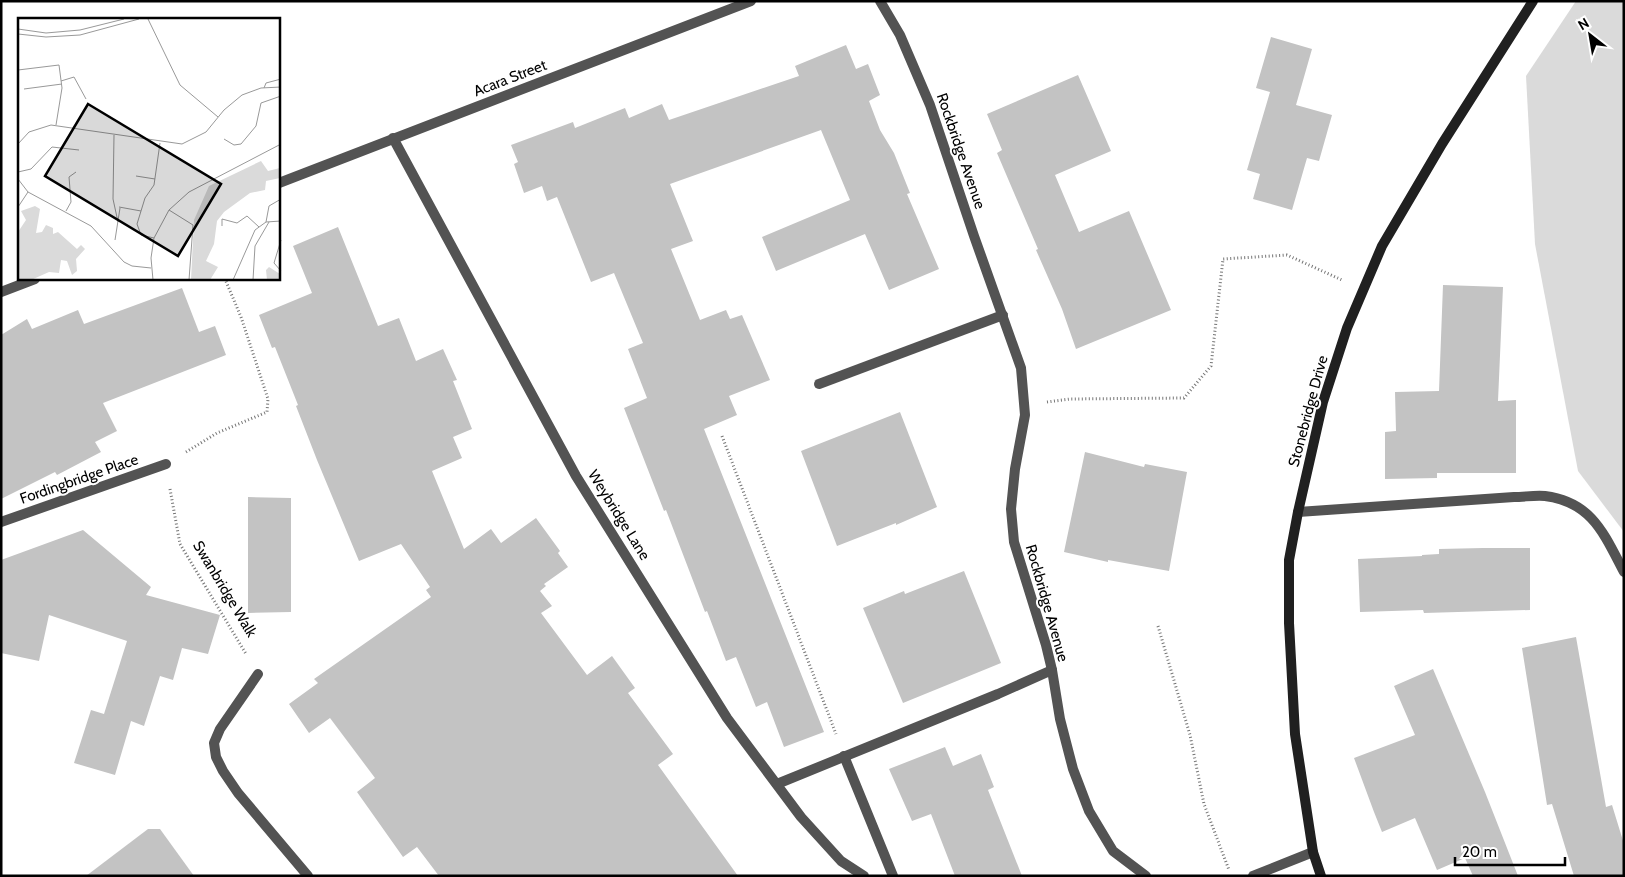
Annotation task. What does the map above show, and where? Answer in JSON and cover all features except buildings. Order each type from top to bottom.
[{"type":"street","name":"Acara Street","points":[[280,183],[751,1]]},
{"type":"street","name":"Rockbridge Avenue","points":[[880,1],[900,35],[930,105],[1021,368],[1025,416],[1014,469],[1011,508],[1014,542],[1052,670],[1060,720],[1073,768],[1089,811],[1113,851],[1146,876]]},
{"type":"street","name":"Stonebridge Drive","points":[[1321,876],[1313,852],[1295,734],[1289,623],[1289,560],[1323,402],[1347,328],[1382,246],[1442,144],[1533,1]]},
{"type":"street","name":"Weybridge Lane","points":[[393,138],[576,476],[727,718],[801,817],[841,861],[864,876]]},
{"type":"street","points":[[1,292],[32,280]]},
{"type":"street","points":[[819,384],[1003,315]]},
{"type":"street","name":"Fordingbridge Place","points":[[1,522],[166,464]]},
{"type":"street","points":[[1298,512],[1544,496],[1573,504],[1594,519],[1624,572]]},
{"type":"street","points":[[776,784],[998,694],[1052,670]]},
{"type":"street","points":[[258,674],[220,729],[214,743],[216,757],[223,771],[238,792],[308,876]]},
{"type":"street","points":[[844,756],[893,876]]},
{"type":"street","points":[[1253,876],[1313,852]]},
{"type":"path","points":[[1024,405],[1070,399],[1184,398],[1211,366],[1223,258],[1286,255],[1363,290]]},
{"type":"path","points":[[166,464],[218,433],[267,412],[268,399],[226,280]]},
{"type":"path","points":[[722,436],[844,756]]},
{"type":"path","name":"Swanbridge Walk","points":[[166,464],[180,544],[258,674]]},
{"type":"path","points":[[1158,626],[1190,734],[1204,804],[1231,876]]},
{"type":"shaded area","points":[[1576,1],[1624,1],[1624,532],[1578,471],[1535,244],[1526,76]]}]
